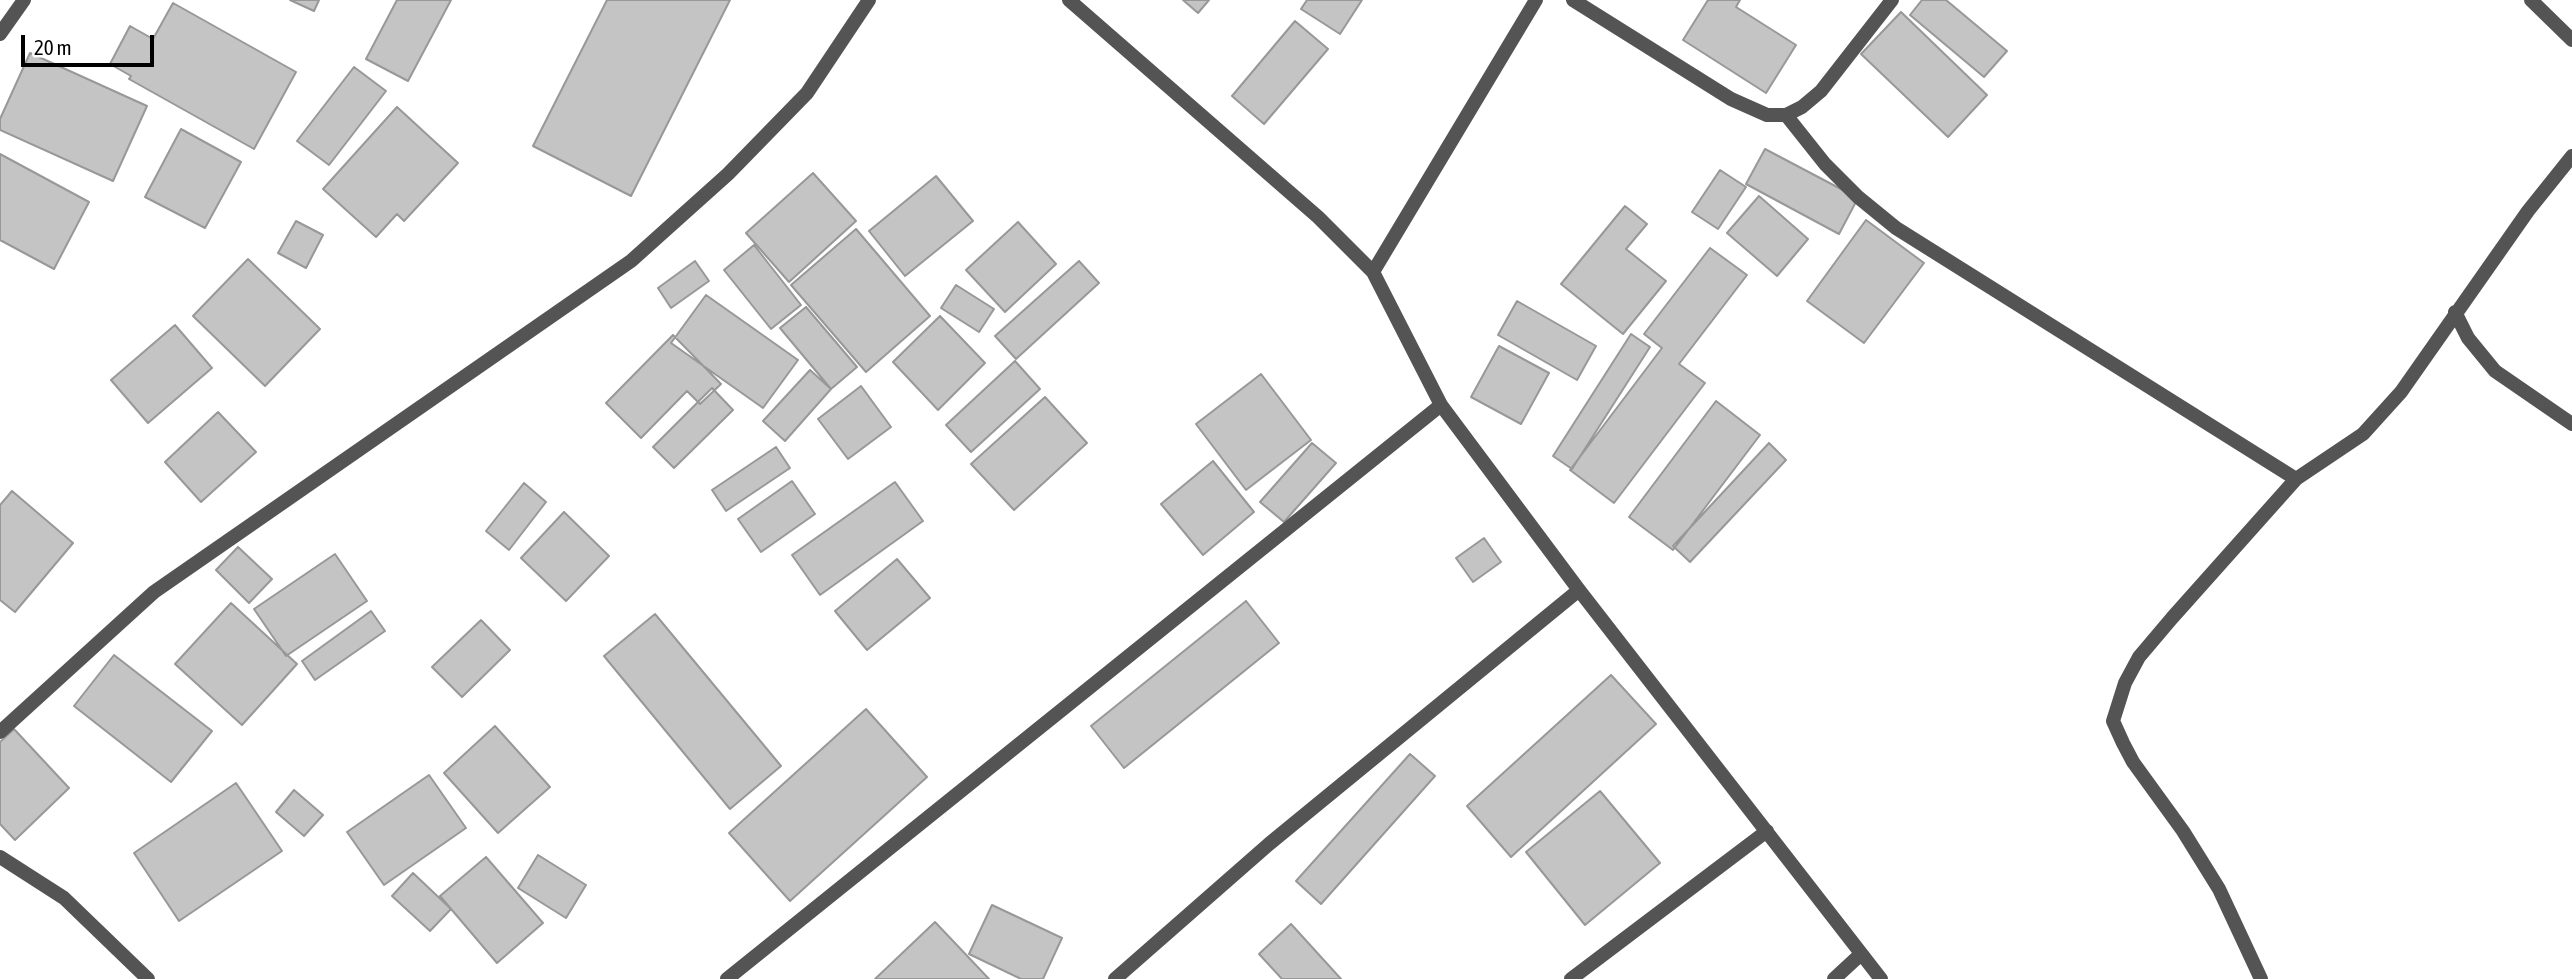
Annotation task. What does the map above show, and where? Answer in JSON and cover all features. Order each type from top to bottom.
[{"type":"street","points":[[0,34],[23,0]]},
{"type":"street","points":[[0,732],[154,592],[631,261],[728,174],[807,93],[869,0]]},
{"type":"street","points":[[1069,0],[1318,217],[1373,272],[1441,405],[1579,590],[1881,979]]},
{"type":"street","points":[[1373,272],[1536,0]]},
{"type":"street","points":[[1573,0],[1731,99],[1768,115],[1786,115],[1802,107],[1821,91],[1892,0]]},
{"type":"street","points":[[2531,0],[2572,40]]},
{"type":"street","points":[[1786,115],[1825,164],[1858,197],[1896,228],[2296,479]]},
{"type":"street","points":[[2261,979],[2219,889],[2183,831],[2133,762],[2113,720],[2125,683],[2139,657],[2296,479],[2363,434],[2402,392],[2455,312],[2528,211],[2572,156]]},
{"type":"street","points":[[2455,312],[2468,338],[2495,371],[2572,424]]},
{"type":"street","points":[[727,979],[1441,405]]},
{"type":"street","points":[[1115,979],[1269,844],[1579,590]]},
{"type":"street","points":[[1571,979],[1767,831]]},
{"type":"street","points":[[0,857],[64,898],[148,979]]},
{"type":"street","points":[[1834,979],[1860,954]]},
{"type":"building","points":[[290,0],[319,0],[314,11]]},
{"type":"building","points":[[397,0],[451,0],[408,81],[366,59]]},
{"type":"building","points":[[607,0],[730,0],[631,196],[533,146]]},
{"type":"building","points":[[1183,0],[1209,0],[1198,13]]},
{"type":"building","points":[[1307,0],[1362,0],[1340,34],[1301,9]]},
{"type":"building","points":[[1708,0],[1740,0],[1736,7],[1796,45],[1766,93],[1683,40]]},
{"type":"building","points":[[1922,0],[1946,0],[2007,51],[1984,77],[1910,15]]},
{"type":"building","points":[[173,3],[296,72],[254,149],[129,79],[131,76],[110,64],[130,26],[153,39]]},
{"type":"building","points":[[1901,12],[1987,95],[1948,137],[1861,54]]},
{"type":"building","points":[[1295,21],[1328,49],[1264,124],[1232,96]]},
{"type":"building","points":[[30,53],[147,106],[113,181],[0,130],[0,119]]},
{"type":"building","points":[[354,67],[386,91],[329,165],[297,141]]},
{"type":"building","points":[[397,107],[458,163],[404,221],[397,214],[376,237],[323,189]]},
{"type":"building","points":[[181,129],[241,162],[205,228],[145,197]]},
{"type":"building","points":[[1765,149],[1858,198],[1839,234],[1746,184]]},
{"type":"building","points":[[0,154],[89,202],[54,269],[0,240]]},
{"type":"building","points":[[1720,170],[1746,187],[1718,229],[1692,212]]},
{"type":"building","points":[[813,173],[856,221],[789,282],[746,233]]},
{"type":"building","points":[[936,176],[973,221],[905,276],[869,231]]},
{"type":"building","points":[[1759,196],[1808,239],[1777,276],[1727,233]]},
{"type":"building","points":[[1625,206],[1647,224],[1626,249],[1666,281],[1623,334],[1561,284]]},
{"type":"building","points":[[1866,220],[1924,263],[1864,343],[1807,301]]},
{"type":"building","points":[[296,221],[323,235],[306,268],[278,253]]},
{"type":"building","points":[[1018,222],[1056,264],[1005,312],[966,270]]},
{"type":"building","points":[[856,229],[930,316],[866,372],[791,285]]},
{"type":"building","points":[[754,245],[801,305],[771,329],[724,270]]},
{"type":"building","points":[[1710,248],[1747,275],[1679,364],[1705,383],[1614,503],[1570,470],[1662,348],[1644,334]]},
{"type":"building","points":[[248,259],[320,329],[265,386],[193,316]]},
{"type":"building","points":[[695,261],[709,281],[671,308],[658,288]]},
{"type":"building","points":[[1079,261],[1099,283],[1016,359],[995,336]]},
{"type":"building","points":[[956,285],[994,309],[979,332],[941,308]]},
{"type":"building","points":[[706,295],[798,360],[763,408],[671,343]]},
{"type":"building","points":[[1517,301],[1596,346],[1577,380],[1498,335]]},
{"type":"building","points":[[806,307],[857,367],[831,389],[780,328]]},
{"type":"building","points":[[940,316],[985,363],[938,410],[893,362]]},
{"type":"building","points":[[175,325],[212,368],[148,423],[111,380]]},
{"type":"building","points":[[1631,334],[1650,347],[1572,469],[1553,456]]},
{"type":"building","points":[[673,335],[721,384],[700,404],[687,391],[641,438],[606,403]]},
{"type":"building","points":[[1499,346],[1549,373],[1521,424],[1471,397]]},
{"type":"building","points":[[1015,361],[1040,389],[971,452],[946,425]]},
{"type":"building","points":[[810,370],[831,389],[785,441],[763,421]]},
{"type":"building","points":[[1261,374],[1311,440],[1246,490],[1196,424]]},
{"type":"building","points":[[861,386],[891,427],[848,459],[818,419]]},
{"type":"building","points":[[712,388],[733,410],[674,468],[653,447]]},
{"type":"building","points":[[1045,397],[1087,443],[1014,510],[971,464]]},
{"type":"building","points":[[1716,401],[1760,435],[1673,550],[1629,517]]},
{"type":"building","points":[[218,412],[256,452],[201,502],[165,462]]},
{"type":"building","points":[[1312,443],[1336,463],[1284,522],[1260,502]]},
{"type":"building","points":[[1769,443],[1786,460],[1690,562],[1673,546]]},
{"type":"building","points":[[776,447],[790,468],[726,511],[712,490]]},
{"type":"building","points":[[1213,461],[1254,512],[1203,555],[1161,504]]},
{"type":"building","points":[[792,481],[815,514],[761,552],[738,519]]},
{"type":"building","points":[[895,482],[923,521],[820,595],[792,555]]},
{"type":"building","points":[[524,483],[546,502],[509,550],[486,531]]},
{"type":"building","points":[[12,491],[73,543],[15,612],[0,600],[0,505]]},
{"type":"building","points":[[564,512],[609,556],[566,601],[521,558]]},
{"type":"building","points":[[1484,538],[1501,562],[1473,582],[1456,558]]},
{"type":"building","points":[[238,547],[272,579],[249,603],[216,570]]},
{"type":"building","points":[[335,554],[367,601],[286,656],[254,609]]},
{"type":"building","points":[[897,559],[930,598],[867,650],[835,611]]},
{"type":"building","points":[[1246,601],[1279,643],[1124,768],[1091,726]]},
{"type":"building","points":[[231,603],[297,664],[242,725],[175,664]]},
{"type":"building","points":[[371,611],[385,631],[315,680],[302,661]]},
{"type":"building","points":[[655,614],[781,766],[730,809],[604,656]]},
{"type":"building","points":[[481,620],[510,650],[462,697],[432,667]]},
{"type":"building","points":[[114,655],[212,731],[171,782],[74,706]]},
{"type":"building","points":[[1611,675],[1656,724],[1511,857],[1467,806]]},
{"type":"building","points":[[866,709],[927,777],[790,901],[729,833]]},
{"type":"building","points":[[495,726],[550,787],[498,833],[444,773]]},
{"type":"building","points":[[14,729],[69,788],[15,840],[0,824],[0,742]]},
{"type":"building","points":[[1410,754],[1435,776],[1321,904],[1296,881]]},
{"type":"building","points":[[429,775],[466,828],[384,885],[347,832]]},
{"type":"building","points":[[236,783],[282,851],[179,921],[134,853]]},
{"type":"building","points":[[294,790],[323,815],[304,836],[276,812]]},
{"type":"building","points":[[1600,791],[1660,863],[1585,925],[1526,852]]},
{"type":"building","points":[[538,855],[586,885],[566,918],[518,888]]},
{"type":"building","points":[[486,857],[543,923],[497,963],[440,896]]},
{"type":"building","points":[[413,873],[451,909],[430,931],[392,896]]},
{"type":"building","points":[[992,905],[1062,938],[1043,979],[1021,979],[969,954]]},
{"type":"building","points":[[935,922],[989,979],[875,979]]},
{"type":"building","points":[[1291,924],[1341,979],[1282,979],[1259,954]]}]
